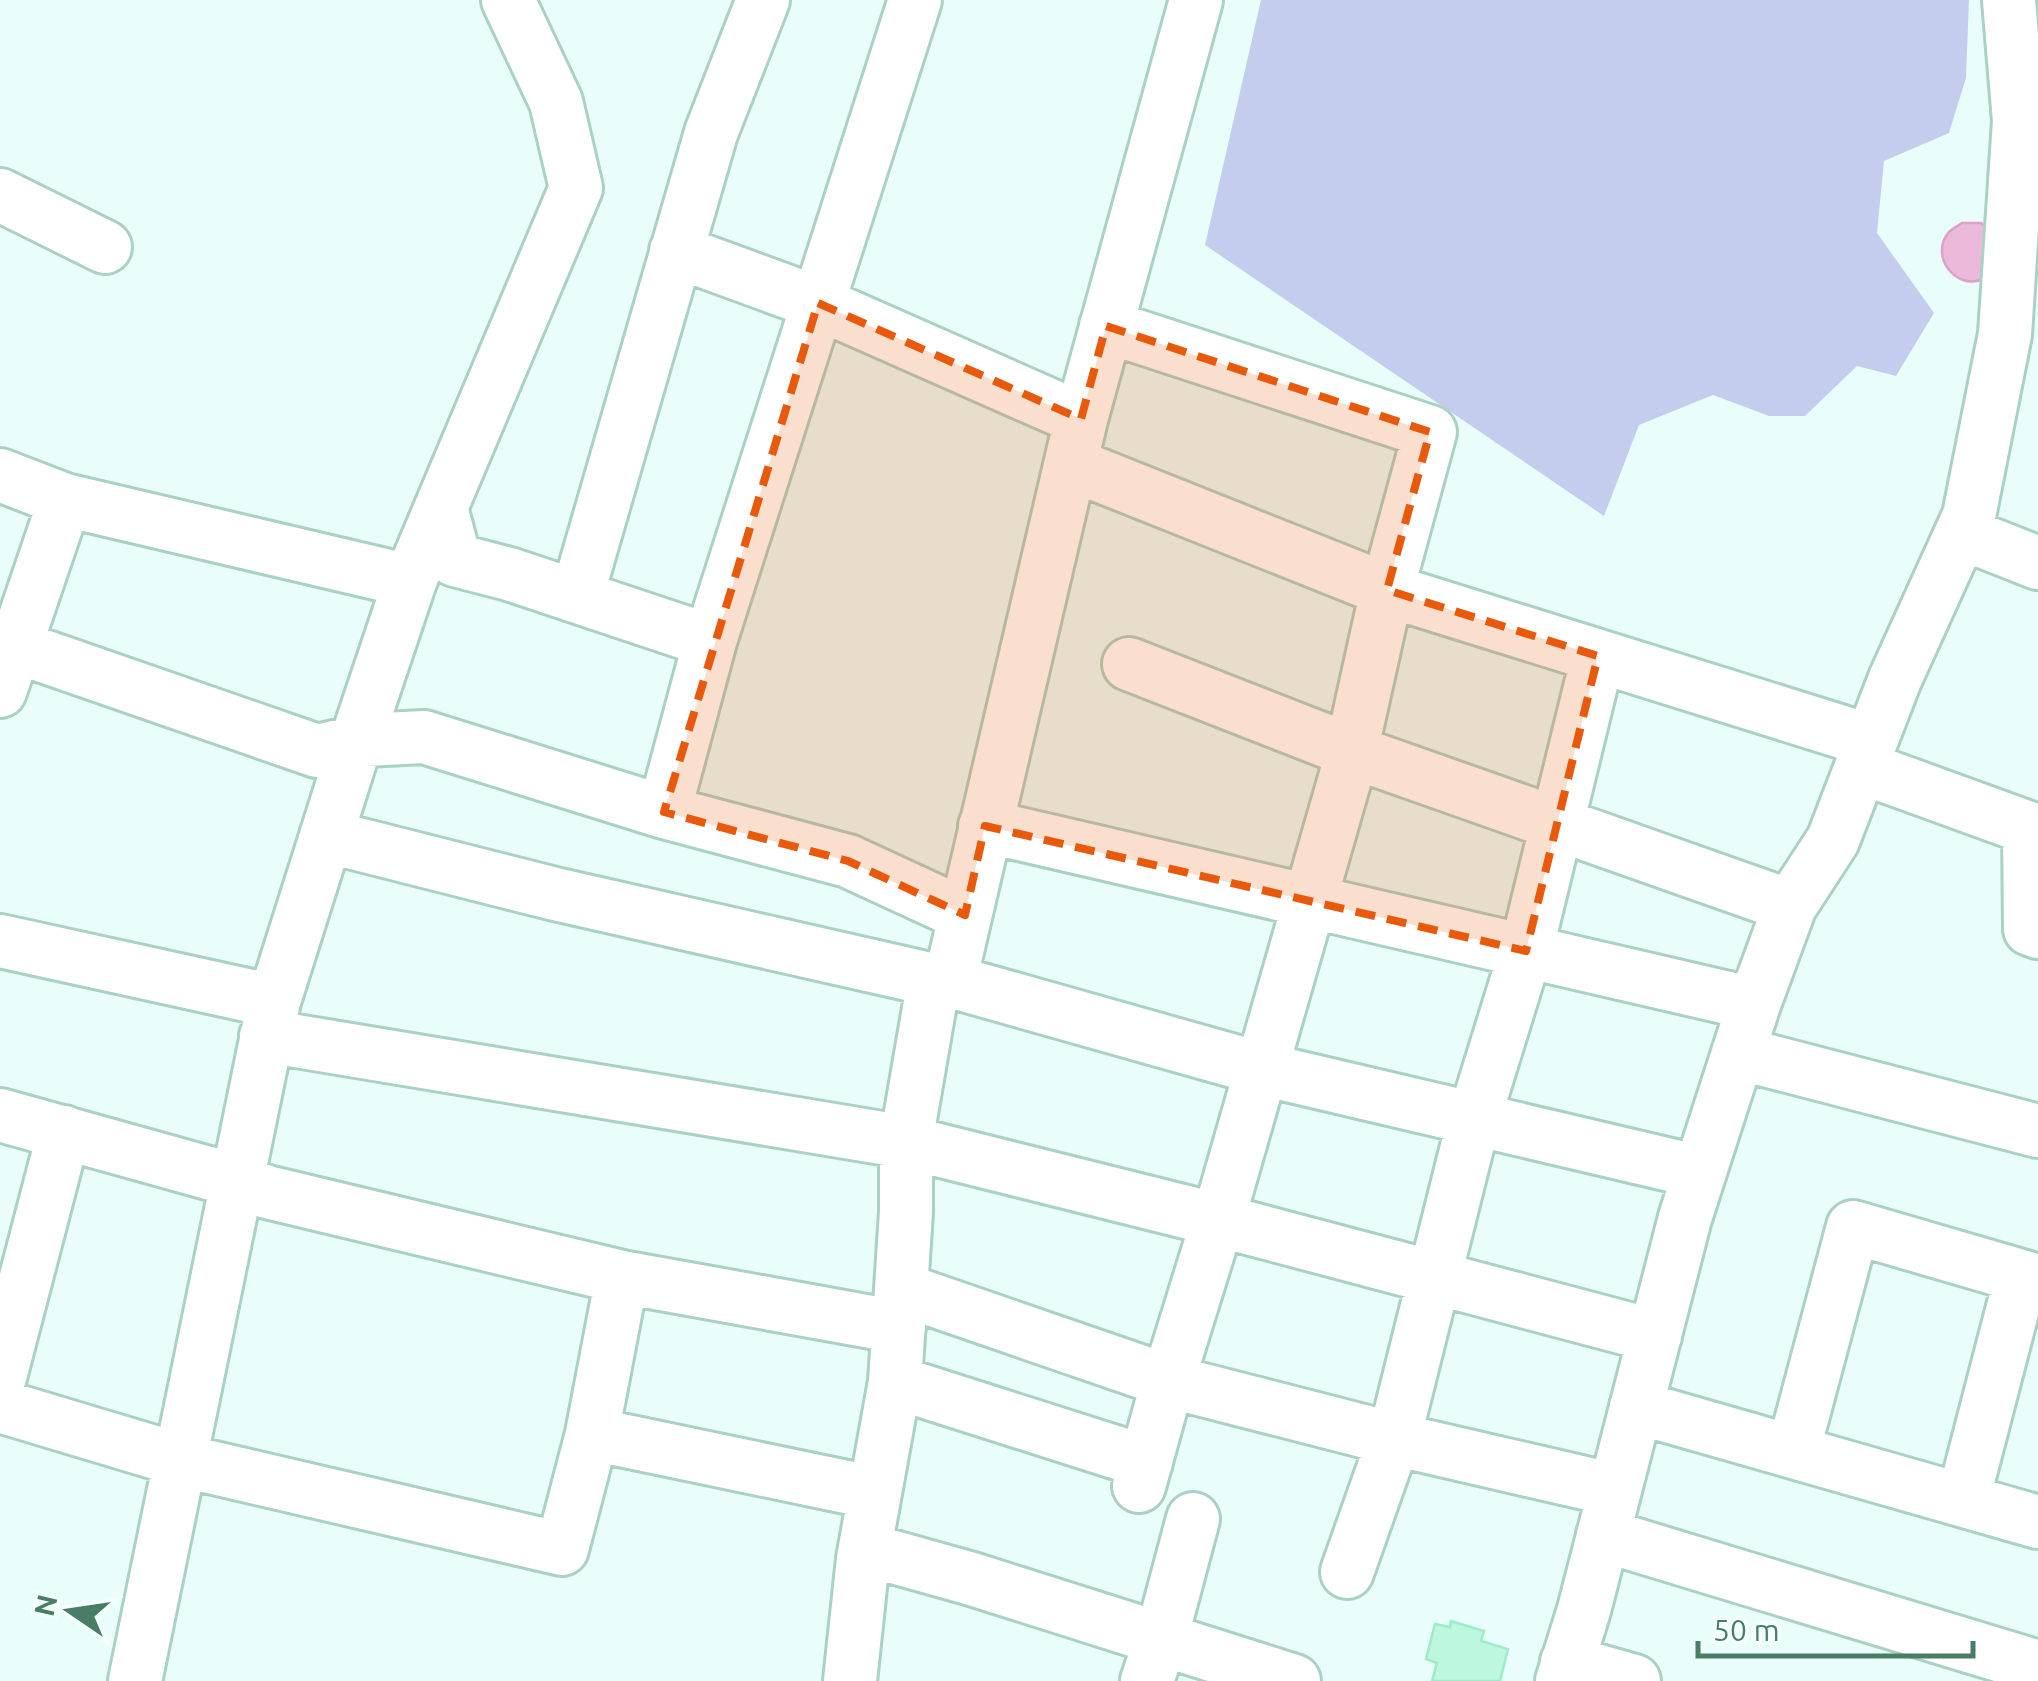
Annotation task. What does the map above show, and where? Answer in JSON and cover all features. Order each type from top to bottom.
[{"type":"street","points":[[135,1681],[270,1018],[410,581],[576,188],[556,102],[508,0]]},
{"type":"street","points":[[577,596],[711,134],[762,0]]},
{"type":"street","points":[[664,812],[710,641],[915,0]]},
{"type":"street","points":[[850,1681],[865,1549],[895,1382],[906,1212],[906,1142],[942,981],[965,914],[1076,442],[1196,0]]},
{"type":"street","points":[[1634,1681],[1564,1672],[1685,1218],[1790,906],[1833,840],[1895,680],[1970,516],[2005,334],[2019,121],[2009,0]]},
{"type":"street","points":[[0,196],[105,246]]},
{"type":"street","points":[[676,251],[818,303],[1076,442],[1387,590],[1598,656],[1866,754],[2029,828],[2030,929],[2038,932]]},
{"type":"street","points":[[895,1382],[1142,1474],[1352,751],[1387,590],[1430,432],[1106,326]]},
{"type":"street","points":[[0,475],[65,500],[410,581]]},
{"type":"street","points":[[65,500],[5,659],[316,751],[356,742],[424,737],[664,812],[848,861],[965,914]]},
{"type":"street","points":[[441,508],[455,560],[710,641]]},
{"type":"street","points":[[1962,533],[2038,563]]},
{"type":"street","points":[[1347,1572],[1394,1439],[1474,1119],[1526,950],[1598,656]]},
{"type":"street","points":[[1128,664],[1352,751],[1790,906]]},
{"type":"street","points":[[985,826],[1526,950],[2038,1131]]},
{"type":"street","points":[[326,836],[555,894],[942,981],[1262,1069],[1700,1172]]},
{"type":"street","points":[[0,941],[270,1018],[906,1142],[1655,1336]]},
{"type":"street","points":[[0,1115],[267,1192],[622,1277],[900,1308],[1394,1439],[2038,1668]]},
{"type":"street","points":[[0,1378],[64,1132]]},
{"type":"street","points":[[1792,1452],[1853,1227],[2029,1279],[1963,1500]]},
{"type":"street","points":[[0,1406],[180,1460],[562,1549],[592,1434],[622,1277]]},
{"type":"street","points":[[1636,1407],[2038,1522]]},
{"type":"street","points":[[592,1434],[875,1493]]},
{"type":"street","points":[[1154,1660],[1193,1519]]},
{"type":"street","points":[[865,1549],[972,1579],[1154,1660],[1294,1681]]},
{"type":"highlighted area","points":[[818,303],[1081,419],[1106,326],[1430,432],[1387,590],[1598,656],[1526,951],[985,826],[965,915],[848,861],[664,812]]},
{"type":"shaded area","points":[[1261,0],[1969,0],[1966,78],[1949,133],[1884,161],[1877,233],[1934,313],[1896,376],[1857,366],[1805,416],[1769,416],[1713,395],[1639,425],[1604,516],[1205,245]]},
{"type":"shaded area","points":[[1962,223],[1981,223],[1996,234],[1996,270],[1983,279],[1963,280],[1948,269],[1944,260],[1944,241]]},
{"type":"building","points":[[1451,1621],[1484,1631],[1481,1641],[1508,1649],[1500,1681],[1432,1681],[1437,1663],[1426,1659],[1435,1624],[1450,1627]]}]
